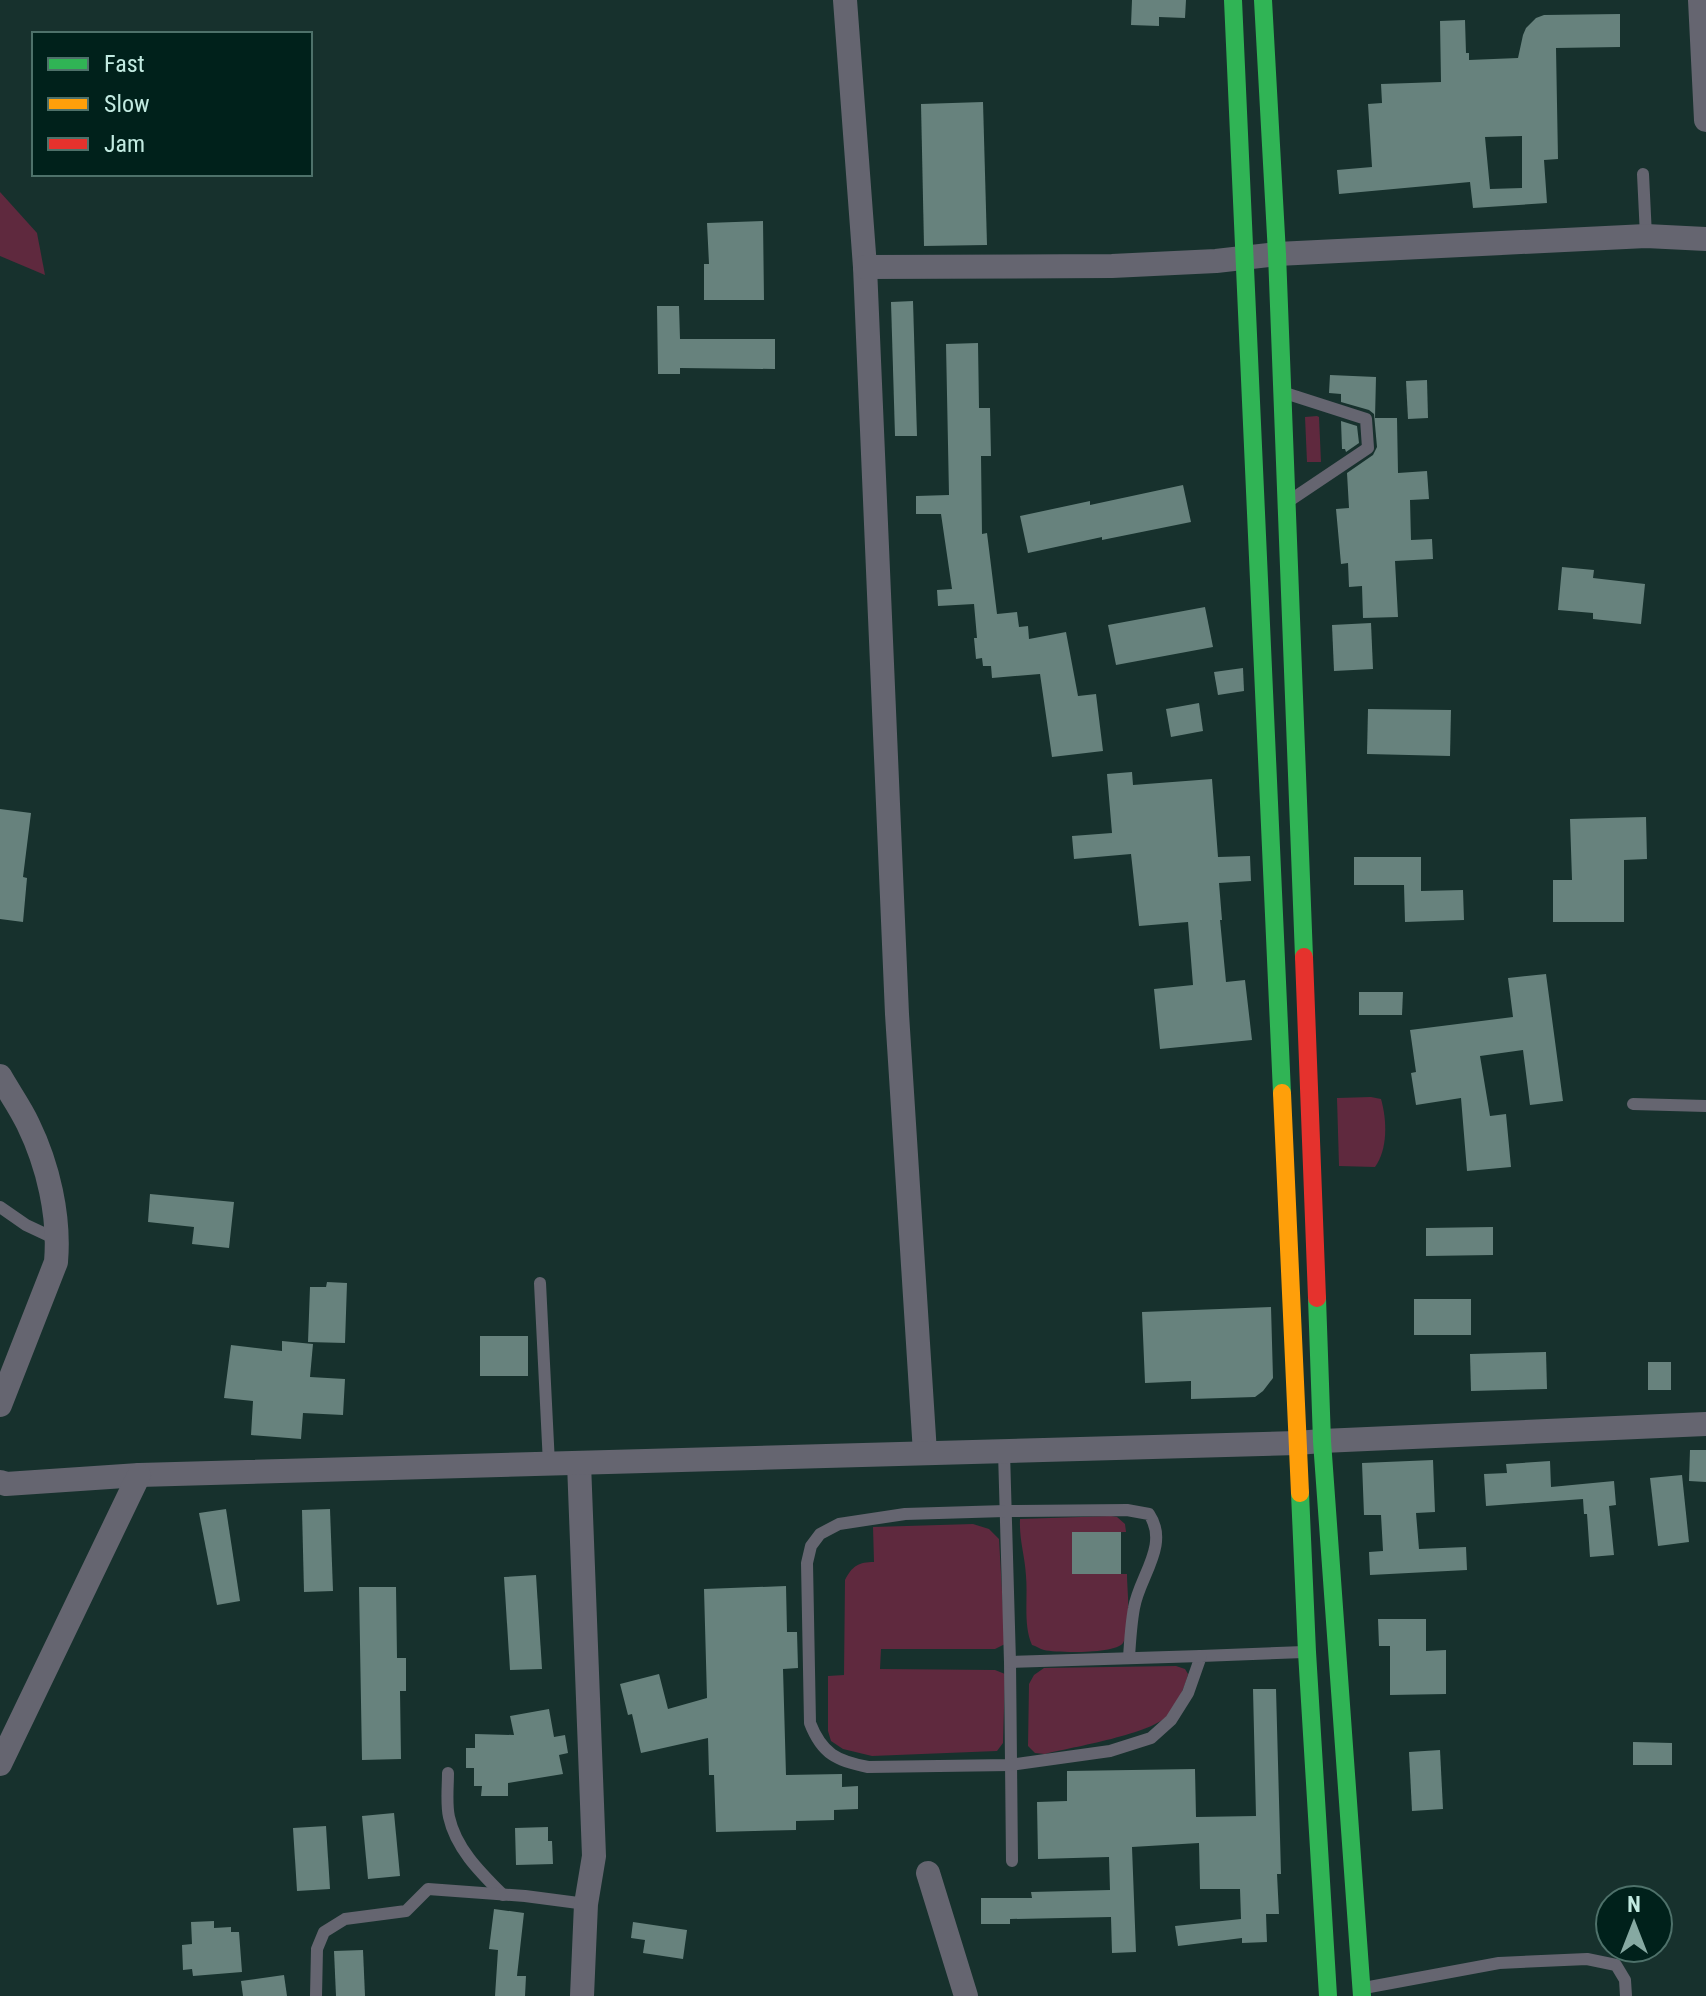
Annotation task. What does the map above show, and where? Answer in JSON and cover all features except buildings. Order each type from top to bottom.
[{"type":"street","points":[[845,0],[865,267],[897,1014],[925,1453]]},
{"type":"street","points":[[1233,0],[1297,1443],[1328,1996]]},
{"type":"street","points":[[1263,0],[1277,254],[1322,1441],[1361,1992]]},
{"type":"street","points":[[1700,0],[1706,120]]},
{"type":"street","points":[[865,267],[1112,266],[1216,261],[1277,254],[1646,236],[1706,239]]},
{"type":"street","points":[[0,1076],[29,1125],[47,1176],[58,1240],[56,1262],[0,1405]]},
{"type":"street","points":[[0,1482],[139,1475],[1297,1443],[1706,1424]]},
{"type":"street","points":[[579,1463],[594,1856],[586,1904],[582,1996]]},
{"type":"street","points":[[0,1764],[139,1475]]},
{"type":"street","points":[[928,1873],[966,1996]]},
{"type":"lane","points":[[1643,174],[1646,236]]},
{"type":"lane","points":[[1282,392],[1366,419],[1368,448],[1287,502]]},
{"type":"lane","points":[[1633,1104],[1706,1106]]},
{"type":"lane","points":[[0,1207],[26,1225],[58,1240]]},
{"type":"lane","points":[[540,1283],[549,1464]]},
{"type":"lane","points":[[1004,1452],[1012,1861]]},
{"type":"lane","points":[[1129,1658],[1134,1605],[1154,1553],[1157,1532],[1149,1514],[1127,1510],[905,1514],[839,1524],[820,1534],[811,1546],[807,1563],[810,1723],[817,1741],[845,1763],[868,1767],[1010,1765],[1110,1751],[1151,1738],[1171,1720],[1188,1693],[1201,1656]]},
{"type":"lane","points":[[1010,1662],[1307,1652]]},
{"type":"lane","points":[[448,1773],[448,1816],[460,1846],[503,1895]]},
{"type":"lane","points":[[316,1996],[317,1949],[324,1932],[345,1919],[406,1911],[428,1889],[586,1904]]},
{"type":"lane","points":[[1361,1992],[1499,1963],[1587,1959],[1616,1965],[1625,1980],[1626,1996]]},
{"type":"shaded area","points":[[0,192],[37,233],[45,275],[0,256]]},
{"type":"shaded area","points":[[1317,416],[1321,462],[1307,462],[1305,417]]},
{"type":"shaded area","points":[[1337,1098],[1381,1099],[1384,1116],[1384,1143],[1379,1160],[1375,1167],[1339,1166]]},
{"type":"shaded area","points":[[1111,1516],[1125,1524],[1126,1532],[1072,1533],[1073,1574],[1127,1574],[1128,1619],[1123,1643],[1110,1649],[1086,1652],[1042,1650],[1032,1645],[1027,1620],[1020,1519]]},
{"type":"shaded area","points":[[973,1524],[989,1529],[999,1539],[1005,1644],[995,1649],[881,1649],[880,1669],[995,1670],[1005,1674],[1003,1743],[997,1751],[872,1756],[843,1749],[831,1741],[828,1731],[828,1676],[844,1675],[845,1580],[856,1566],[874,1562],[873,1527]]},
{"type":"shaded area","points":[[1176,1666],[1185,1669],[1187,1679],[1175,1705],[1160,1721],[1130,1734],[1045,1754],[1035,1753],[1028,1746],[1029,1684],[1034,1675],[1044,1668]]},
{"type":"traffic: fast","points":[[1233,0],[1282,1093]]},
{"type":"traffic: fast","points":[[1263,0],[1277,254],[1304,957]]},
{"type":"traffic: fast","points":[[1317,1298],[1322,1441],[1362,1996]]},
{"type":"traffic: fast","points":[[1300,1493],[1328,1996]]},
{"type":"traffic: slow","points":[[1282,1093],[1300,1493]]},
{"type":"traffic: jam","points":[[1304,957],[1317,1298]]}]
